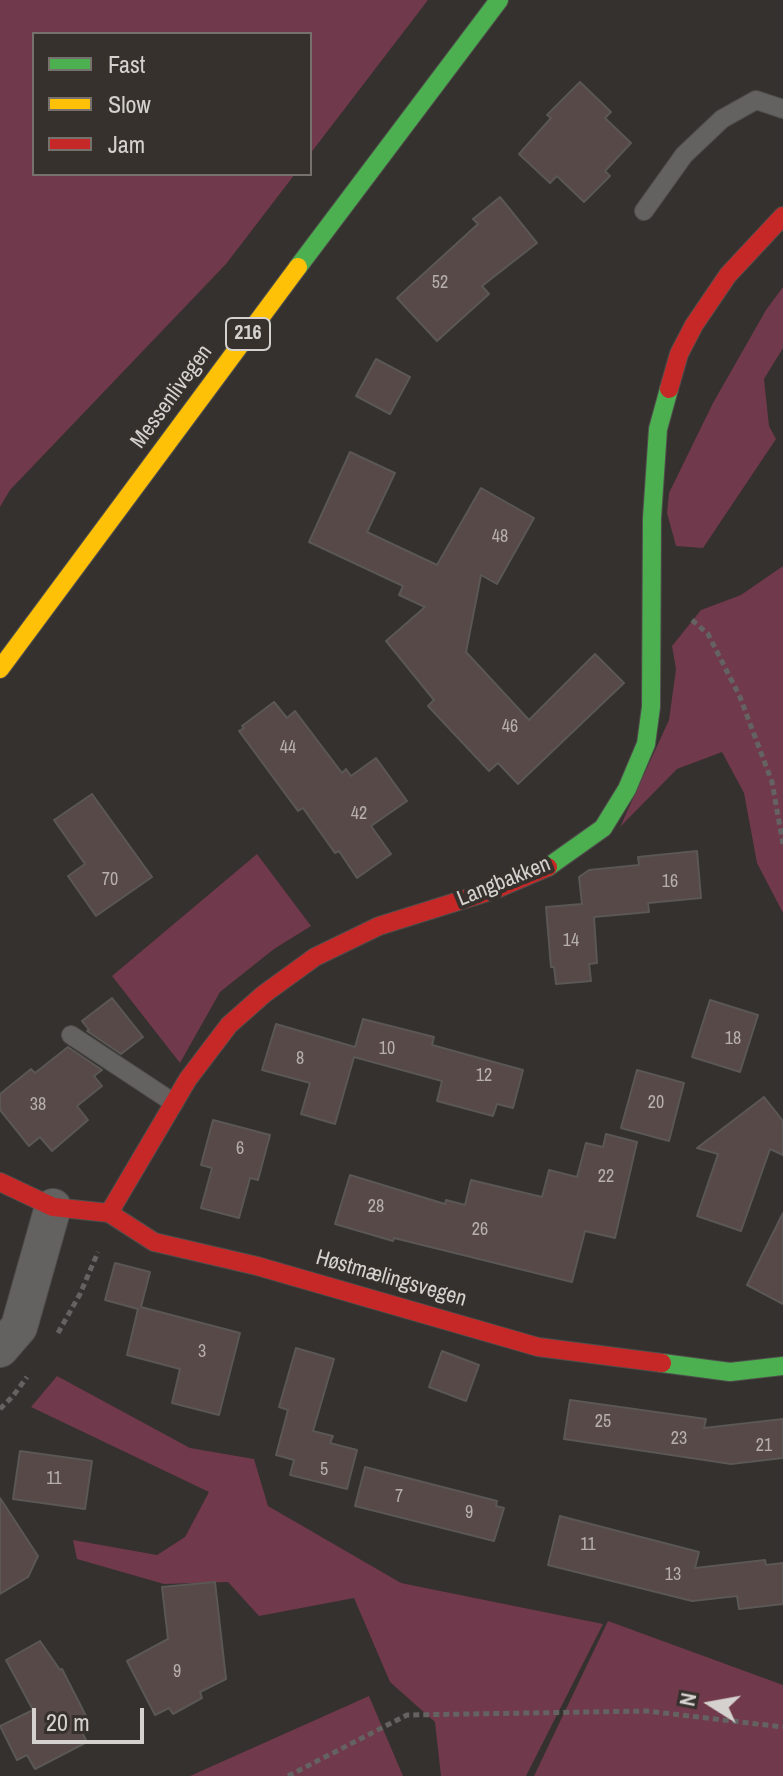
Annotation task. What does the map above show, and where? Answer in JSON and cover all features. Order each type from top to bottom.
[{"type":"street","name":"Messenlivegen","points":[[0,669],[499,0]]},
{"type":"street","name":"Langbakken","points":[[109,1213],[188,1079],[229,1025],[264,994],[315,957],[379,926],[494,890],[554,864],[603,828],[627,789],[646,744],[651,707],[652,518],[658,429],[679,354],[694,325],[728,275],[783,216]]},
{"type":"street","name":"Høstmælingsvegen","points":[[0,1182],[53,1207],[109,1213],[154,1242],[257,1266],[538,1347],[730,1372],[783,1366]]},
{"type":"street","points":[[0,1349],[19,1327],[53,1207]]},
{"type":"lane","points":[[644,211],[684,155],[722,119],[756,100],[783,109]]},
{"type":"lane","points":[[71,1035],[174,1103]]},
{"type":"path","points":[[687,616],[708,634],[740,697],[772,782],[783,844]]},
{"type":"path","points":[[288,1776],[407,1715],[647,1711],[783,1727]]},
{"type":"shaded area","points":[[0,0],[428,0],[312,151],[312,32],[32,32],[32,176],[293,176],[226,264],[10,490],[0,507]]},
{"type":"shaded area","points":[[783,287],[783,348],[764,379],[769,426],[776,439],[703,548],[676,546],[667,513],[669,493],[713,403],[766,310]]},
{"type":"shaded area","points":[[783,566],[783,913],[757,863],[744,793],[722,752],[677,769],[620,827],[669,720],[676,669],[672,646],[701,610],[741,595]]},
{"type":"shaded area","points":[[257,854],[311,926],[274,949],[220,992],[180,1063],[112,976]]},
{"type":"shaded area","points":[[57,1376],[190,1448],[254,1459],[268,1506],[401,1583],[603,1624],[526,1776],[441,1776],[435,1722],[390,1682],[354,1598],[259,1616],[228,1582],[164,1584],[77,1559],[73,1540],[157,1555],[185,1537],[209,1492],[31,1407]]},
{"type":"shaded area","points":[[608,1621],[783,1685],[783,1776],[534,1776]]},
{"type":"shaded area","points":[[369,1696],[403,1776],[190,1776]]},
{"type":"building","points":[[580,82],[611,112],[605,118],[631,143],[605,171],[610,176],[584,202],[557,176],[550,183],[519,154],[551,118],[547,115]]},
{"type":"building","points":[[500,197],[537,243],[482,286],[489,294],[437,341],[397,298],[478,224],[473,219]]},
{"type":"building","points":[[376,359],[410,377],[390,414],[356,396]]},
{"type":"building","points":[[350,452],[395,473],[367,532],[437,565],[481,488],[534,518],[497,584],[481,575],[466,652],[529,720],[595,654],[624,683],[518,784],[498,763],[489,771],[428,706],[434,700],[386,641],[425,607],[399,595],[403,586],[309,542]]},
{"type":"building","points":[[274,702],[287,718],[295,711],[342,773],[346,769],[351,776],[376,758],[407,801],[371,826],[391,854],[357,878],[303,808],[298,811],[239,731]]},
{"type":"building","points":[[92,794],[152,877],[96,916],[68,876],[85,864],[54,820]]},
{"type":"building","points":[[697,851],[701,898],[648,903],[649,912],[594,917],[597,963],[589,964],[591,981],[556,984],[554,967],[551,967],[546,907],[582,904],[579,877],[589,870],[639,865],[638,857]]},
{"type":"building","points":[[112,998],[143,1037],[121,1054],[87,1031],[82,1021]]},
{"type":"building","points":[[710,1000],[758,1015],[740,1072],[692,1057]]},
{"type":"building","points":[[363,1019],[434,1037],[432,1045],[523,1070],[513,1108],[497,1104],[493,1116],[437,1101],[442,1081],[354,1057],[335,1124],[301,1114],[310,1083],[262,1070],[276,1024],[355,1047]]},
{"type":"building","points":[[68,1047],[102,1070],[94,1076],[102,1086],[77,1106],[88,1120],[52,1151],[40,1137],[29,1146],[0,1110],[0,1094],[31,1069],[35,1073]]},
{"type":"building","points":[[637,1070],[684,1083],[669,1141],[621,1128]]},
{"type":"building","points":[[764,1097],[783,1121],[783,1155],[770,1149],[741,1231],[697,1216],[718,1154],[697,1148]]},
{"type":"building","points":[[213,1120],[270,1135],[258,1180],[250,1178],[239,1218],[201,1208],[212,1168],[201,1165]]},
{"type":"building","points":[[606,1134],[637,1142],[615,1238],[585,1231],[572,1282],[394,1238],[393,1241],[335,1224],[350,1175],[445,1204],[446,1200],[465,1205],[471,1180],[542,1197],[549,1170],[577,1177],[586,1143],[603,1147]]},
{"type":"building","points":[[783,1213],[783,1304],[747,1285]]},
{"type":"building","points":[[115,1263],[150,1272],[141,1307],[240,1333],[219,1415],[172,1403],[180,1369],[127,1355],[138,1309],[105,1300]]},
{"type":"building","points":[[296,1348],[334,1359],[313,1431],[333,1436],[330,1443],[357,1450],[347,1489],[290,1475],[294,1460],[276,1455],[288,1410],[279,1407]]},
{"type":"building","points":[[442,1351],[479,1365],[466,1401],[429,1387]]},
{"type":"building","points":[[570,1400],[706,1419],[704,1428],[783,1419],[783,1458],[731,1464],[564,1439]]},
{"type":"building","points":[[20,1451],[92,1461],[85,1509],[13,1499]]},
{"type":"building","points":[[365,1467],[497,1501],[496,1506],[504,1508],[494,1541],[355,1506]]},
{"type":"building","points":[[0,1498],[38,1556],[28,1577],[0,1594]]},
{"type":"building","points":[[560,1516],[699,1552],[695,1568],[765,1560],[766,1565],[783,1563],[783,1604],[739,1609],[737,1596],[692,1601],[548,1565]]},
{"type":"building","points":[[215,1582],[226,1679],[200,1692],[202,1698],[173,1714],[169,1708],[155,1715],[127,1661],[168,1639],[162,1587]]},
{"type":"building","points":[[40,1641],[62,1669],[86,1716],[76,1721],[87,1742],[35,1769],[27,1755],[17,1760],[0,1726],[33,1710],[6,1660]]},
{"type":"traffic: fast","points":[[298,267],[499,0]]},
{"type":"traffic: fast","points":[[548,867],[603,828],[627,789],[646,744],[651,707],[652,518],[658,429],[669,389]]},
{"type":"traffic: fast","points":[[662,1363],[730,1372],[783,1366]]},
{"type":"traffic: slow","points":[[0,669],[298,267]]},
{"type":"traffic: jam","points":[[669,389],[679,354],[694,325],[728,275],[783,216]]},
{"type":"traffic: jam","points":[[109,1213],[188,1079],[229,1025],[264,994],[315,957],[379,926],[494,890],[548,867]]},
{"type":"traffic: jam","points":[[0,1182],[53,1207],[109,1213],[154,1242],[257,1266],[538,1347],[662,1363]]}]
